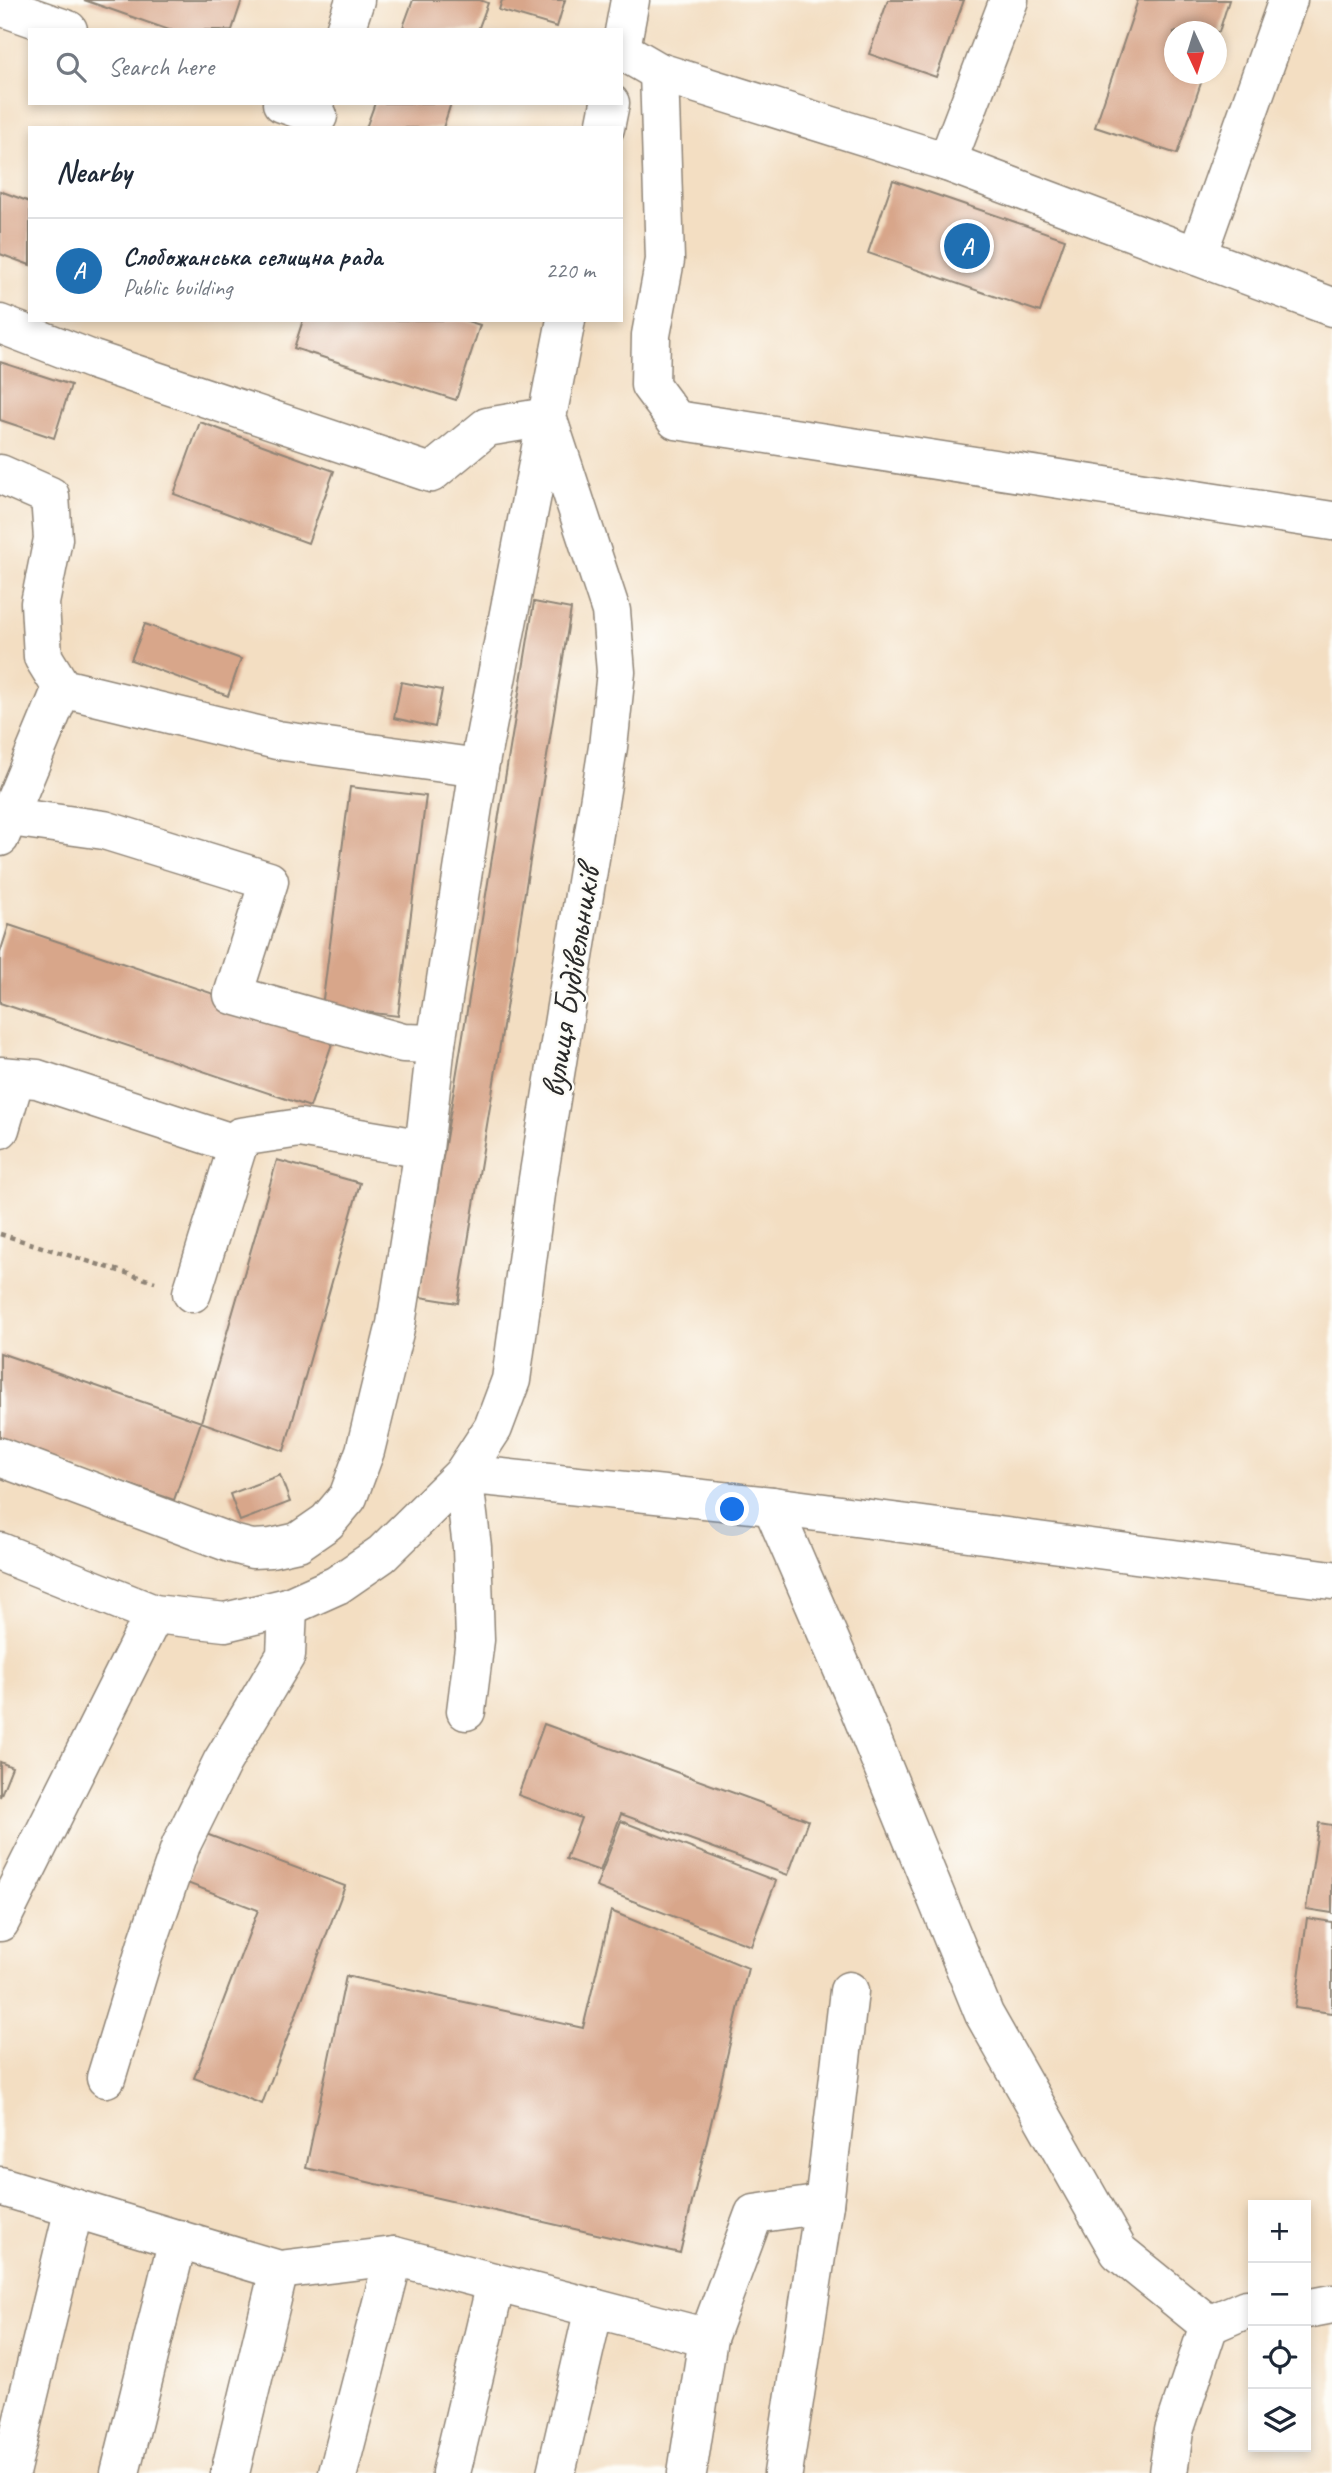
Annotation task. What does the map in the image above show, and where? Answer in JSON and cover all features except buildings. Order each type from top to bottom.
[{"type":"street","points":[[346,28],[355,0]]},
{"type":"street","points":[[623,38],[630,0]]},
{"type":"street","points":[[947,162],[1009,0]]},
{"type":"street","points":[[1197,256],[1288,0]]},
{"type":"street","points":[[0,6],[62,28]]},
{"type":"street","points":[[623,50],[659,72],[947,162],[1332,307]]},
{"type":"street","points":[[659,72],[665,260],[651,335],[650,384],[676,420],[1332,521]]},
{"type":"street","points":[[288,105],[318,116]]},
{"type":"street","points":[[605,126],[610,105]]},
{"type":"street","name":"вулиця Будівельників","points":[[0,1552],[154,1614],[225,1622],[288,1607],[337,1585],[382,1554],[463,1474],[493,1428],[511,1380],[538,1179],[608,747],[616,672],[611,611],[547,417],[565,322]]},
{"type":"street","points":[[0,324],[93,360],[431,473],[487,427],[547,417],[479,768],[396,1324],[365,1451],[348,1497],[327,1522],[298,1542],[252,1549],[0,1457]]},
{"type":"street","points":[[0,474],[50,496],[53,539],[40,603],[43,657],[62,688],[277,740],[479,768]]},
{"type":"street","points":[[62,688],[5,827],[104,830],[269,881],[233,995],[403,1043],[436,1044]]},
{"type":"street","points":[[0,1129],[8,1077],[37,1079],[238,1145]]},
{"type":"street","points":[[192,1293],[240,1137],[300,1128],[424,1149]]},
{"type":"street","points":[[466,1711],[475,1640],[472,1546],[463,1474],[772,1506],[1332,1580]]},
{"type":"street","points":[[772,1506],[852,1691],[984,2014],[1119,2252],[1209,2325]]},
{"type":"street","points":[[106,2078],[181,1845],[222,1762],[286,1655],[288,1607]]},
{"type":"street","points":[[0,1922],[154,1614]]},
{"type":"street","points":[[783,2473],[824,2204],[849,1991]]},
{"type":"street","points":[[0,2186],[279,2270],[394,2256],[708,2338]]},
{"type":"street","points":[[687,2473],[708,2338],[754,2214],[824,2204]]},
{"type":"street","points":[[10,2473],[74,2208]]},
{"type":"street","points":[[120,2473],[178,2239]]},
{"type":"street","points":[[338,2473],[394,2256]]},
{"type":"street","points":[[230,2473],[279,2270]]},
{"type":"street","points":[[451,2473],[496,2283]]},
{"type":"street","points":[[556,2473],[594,2308]]},
{"type":"street","points":[[1168,2473],[1174,2431],[1209,2325],[1248,2309]]},
{"type":"path","points":[[0,1234],[192,1293]]},
{"type":"place","name":"Слобожанська селищна рада","points":[[967,246]]}]
